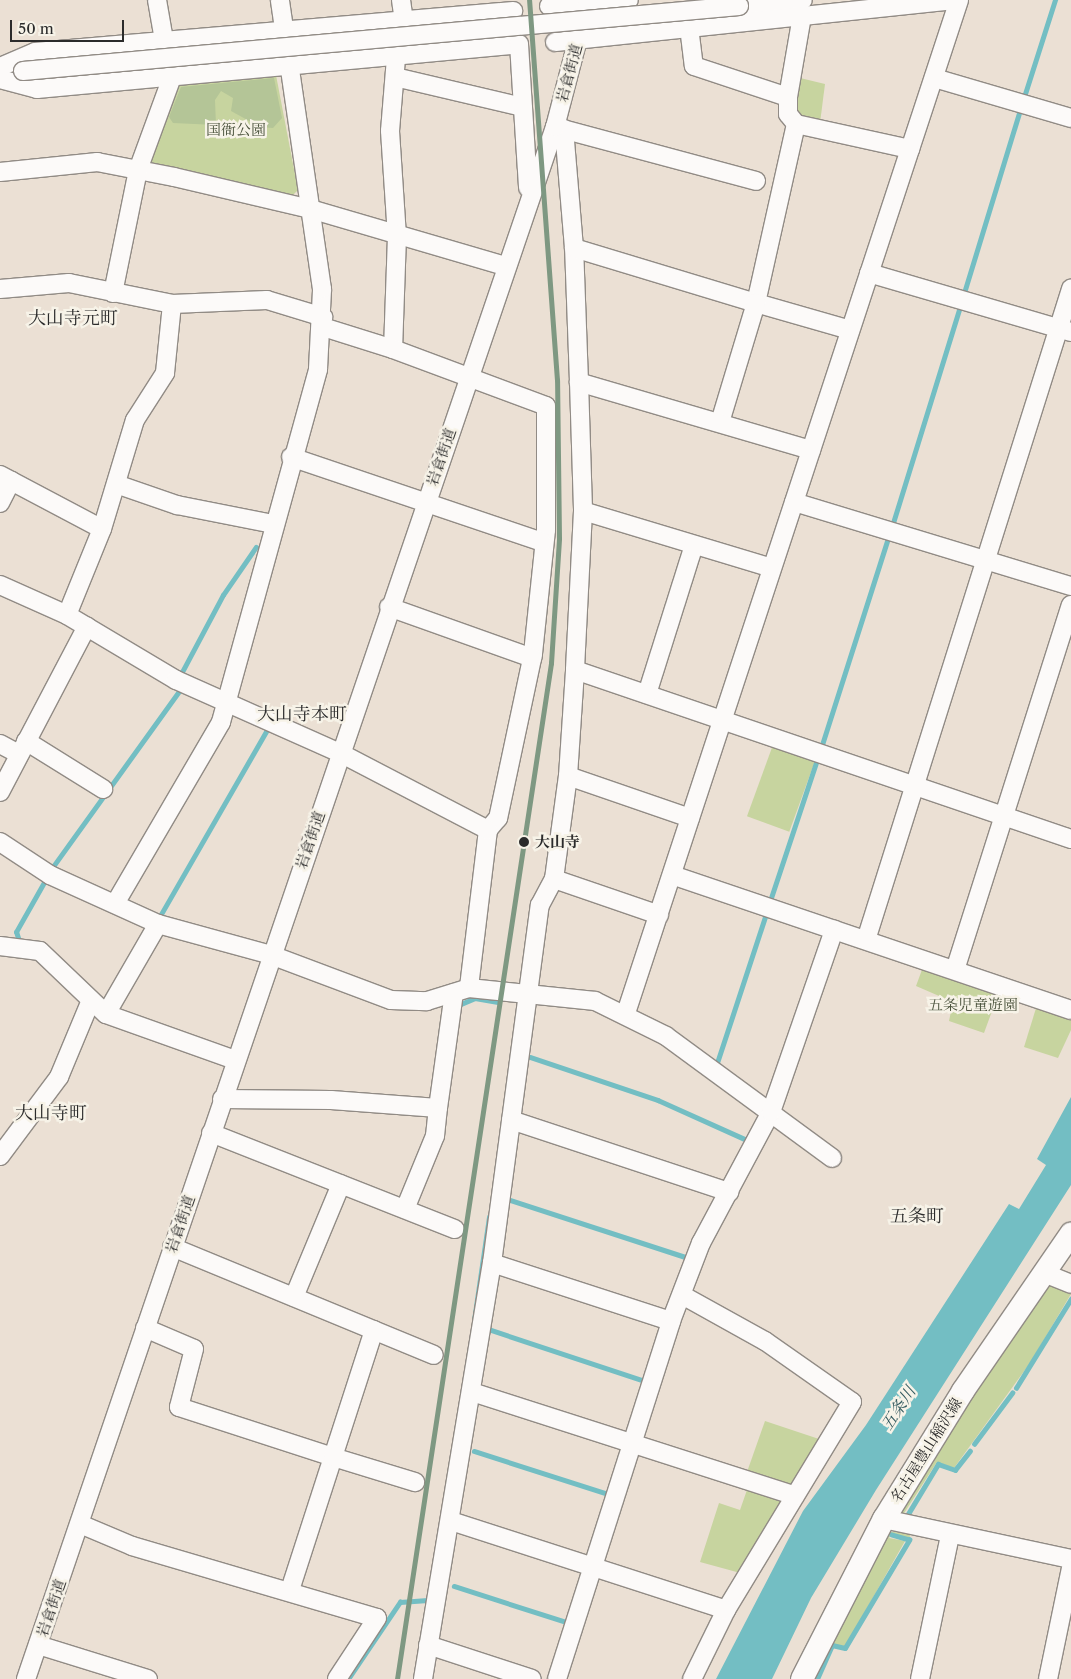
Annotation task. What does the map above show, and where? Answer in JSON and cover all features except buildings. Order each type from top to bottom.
[{"type":"main road","name":"名古屋豊山稲沢線","points":[[802,1679],[884,1519],[963,1391],[1071,1234]]},
{"type":"street","points":[[157,0],[164,40]]},
{"type":"street","points":[[116,902],[221,722],[291,457],[318,369],[323,322],[310,209],[288,68],[280,0]]},
{"type":"street","points":[[401,0],[404,21]]},
{"type":"street","points":[[549,6],[629,0]]},
{"type":"street","points":[[0,73],[739,6],[802,8],[953,0]]},
{"type":"street","points":[[626,1013],[959,0]]},
{"type":"street","name":"岩倉街道","points":[[26,1679],[425,501],[469,377],[529,193],[560,128],[578,40],[588,2]]},
{"type":"street","points":[[0,67],[35,52],[404,21],[512,6],[523,106],[529,193]]},
{"type":"street","points":[[555,42],[689,27],[802,8]]},
{"type":"street","points":[[802,8],[788,97],[788,114],[796,124],[910,150]]},
{"type":"street","points":[[689,27],[694,66],[788,97]]},
{"type":"street","points":[[0,79],[37,89],[288,68],[517,45]]},
{"type":"street","points":[[393,349],[397,236],[390,131],[396,58]]},
{"type":"street","points":[[113,293],[138,170],[172,77]]},
{"type":"street","points":[[395,77],[523,106]]},
{"type":"street","points":[[934,78],[1071,118]]},
{"type":"street","points":[[720,422],[756,303],[796,124]]},
{"type":"street","points":[[423,1679],[451,1521],[492,1263],[530,996],[540,905],[554,879],[568,776],[583,511],[574,248],[560,128],[756,181]]},
{"type":"street","points":[[0,172],[97,162],[310,209],[397,236],[505,266]]},
{"type":"street","points":[[574,248],[850,330]]},
{"type":"street","points":[[870,273],[1065,330]]},
{"type":"street","points":[[0,289],[69,283],[172,304],[267,300],[546,406],[542,542],[532,658],[498,818],[488,830],[461,990],[438,1108],[435,1136],[405,1209]]},
{"type":"street","points":[[866,940],[987,560],[1065,330],[1071,289]]},
{"type":"street","points":[[67,615],[102,529],[135,420],[165,373],[172,304]]},
{"type":"street","points":[[580,382],[811,450]]},
{"type":"street","points":[[291,457],[542,542]]},
{"type":"street","points":[[0,503],[6,478],[102,529]]},
{"type":"street","points":[[116,484],[178,505],[273,524]]},
{"type":"street","points":[[794,502],[1071,586]]},
{"type":"street","points":[[583,511],[772,568]]},
{"type":"street","points":[[647,694],[694,545]]},
{"type":"street","points":[[0,585],[67,615],[176,680],[340,752],[488,830]]},
{"type":"street","points":[[955,970],[1071,605]]},
{"type":"street","points":[[389,607],[532,658]]},
{"type":"street","points":[[0,792],[87,626]]},
{"type":"street","points":[[575,670],[1071,839]]},
{"type":"street","points":[[0,744],[23,748],[103,789]]},
{"type":"street","points":[[568,776],[690,818]]},
{"type":"street","points":[[0,842],[50,875],[116,902],[158,924],[271,956],[391,1000],[428,1001],[461,990],[595,1001],[626,1013],[666,1036],[832,1158]]},
{"type":"street","points":[[672,875],[1071,1010]]},
{"type":"street","points":[[554,879],[659,915]]},
{"type":"street","points":[[106,1014],[158,924]]},
{"type":"street","points":[[557,1679],[671,1321],[701,1243],[771,1112],[834,930]]},
{"type":"street","points":[[0,946],[40,951],[106,1014],[235,1060]]},
{"type":"street","points":[[0,1156],[59,1076],[91,1000]]},
{"type":"street","points":[[222,1099],[331,1100],[438,1108]]},
{"type":"street","points":[[511,1120],[729,1192]]},
{"type":"street","points":[[212,1133],[456,1229]]},
{"type":"street","points":[[294,1297],[341,1184]]},
{"type":"street","points":[[172,1247],[434,1355]]},
{"type":"street","points":[[492,1263],[671,1321]]},
{"type":"street","points":[[1044,1274],[1071,1284]]},
{"type":"street","points":[[682,1295],[765,1341],[852,1402],[726,1610],[692,1679]]},
{"type":"street","points":[[145,1328],[194,1349],[178,1407],[415,1482]]},
{"type":"street","points":[[290,1590],[374,1330]]},
{"type":"street","points":[[472,1392],[634,1442],[795,1496]]},
{"type":"street","points":[[884,1519],[1071,1560]]},
{"type":"street","points":[[451,1521],[726,1610]]},
{"type":"street","points":[[80,1524],[132,1546],[290,1590],[377,1618],[337,1679]]},
{"type":"street","points":[[920,1679],[950,1535]]},
{"type":"street","points":[[1048,1679],[1071,1568]]},
{"type":"street","points":[[38,1645],[148,1679]]},
{"type":"street","points":[[428,1645],[532,1679]]},
{"type":"green space","name":"国衙公園","points":[[276,75],[298,190],[291,197],[147,165],[177,85]]},
{"type":"green space","points":[[796,77],[825,84],[820,123],[795,117]]},
{"type":"green space","points":[[274,78],[282,118],[273,128],[260,127],[231,111],[233,98],[221,91],[215,100],[216,125],[173,123],[169,117],[181,87]]},
{"type":"green space","points":[[774,742],[816,757],[789,832],[747,816]]},
{"type":"green space","name":"五条児童遊園","points":[[923,967],[999,992],[984,1033],[949,1021],[953,1002],[916,986]]},
{"type":"green space","points":[[1037,1005],[1071,1016],[1071,1030],[1058,1058],[1024,1047]]},
{"type":"green space","points":[[1050,1283],[1071,1290],[1071,1294],[1030,1363],[954,1468],[937,1462],[901,1518],[897,1512],[981,1380]]},
{"type":"green space","points":[[765,1421],[825,1441],[796,1487],[747,1472]]},
{"type":"green space","points":[[748,1487],[787,1500],[744,1574],[700,1562],[719,1503],[740,1510]]},
{"type":"green space","points":[[886,1531],[911,1534],[909,1538],[892,1534],[889,1538],[905,1541],[845,1647],[831,1644],[815,1679],[809,1679]]},
{"type":"water","name":"五条川","points":[[1071,1097],[1071,1185],[876,1490],[811,1598],[772,1679],[716,1679],[803,1511],[866,1425],[1009,1204],[1019,1209],[1046,1165],[1037,1159]]},
{"type":"waterway","points":[[1025,94],[1055,0]]},
{"type":"waterway","points":[[964,293],[1020,110]]},
{"type":"waterway","points":[[893,523],[960,306]]},
{"type":"waterway","points":[[821,748],[887,541]]},
{"type":"waterway","points":[[182,672],[223,595],[256,547]]},
{"type":"waterway","points":[[52,868],[179,691]]},
{"type":"waterway","points":[[160,916],[267,730]]},
{"type":"waterway","points":[[770,901],[817,760]]},
{"type":"waterway","points":[[19,941],[16,932],[46,879]]},
{"type":"waterway","points":[[717,1063],[766,914]]},
{"type":"waterway","points":[[461,1004],[475,998],[498,1002]]},
{"type":"waterway","points":[[530,1057],[658,1100],[747,1140],[749,1136]]},
{"type":"waterway","points":[[510,1200],[685,1257]]},
{"type":"waterway","points":[[474,1320],[489,1217]]},
{"type":"waterway","points":[[1016,1388],[1071,1299]]},
{"type":"waterway","points":[[491,1330],[645,1381]]},
{"type":"waterway","points":[[974,1444],[1012,1393]]},
{"type":"waterway","points":[[474,1451],[608,1494]]},
{"type":"waterway","points":[[905,1519],[938,1464],[955,1470],[970,1451]]},
{"type":"waterway","points":[[817,1679],[832,1645],[845,1648],[909,1540],[892,1535]]},
{"type":"waterway","points":[[454,1586],[566,1622]]},
{"type":"waterway","points":[[348,1679],[400,1602],[431,1600]]},
{"type":"transit line","points":[[397,1679],[551,663],[559,538],[557,380],[529,0]]},
{"type":"place","name":"大山寺","points":[[524,842]]},
{"type":"district","name":"大山寺元町","points":[[73,318]]},
{"type":"district","name":"大山寺本町","points":[[302,714]]},
{"type":"district","name":"大山寺町","points":[[51,1113]]},
{"type":"district","name":"五条町","points":[[917,1216]]}]
